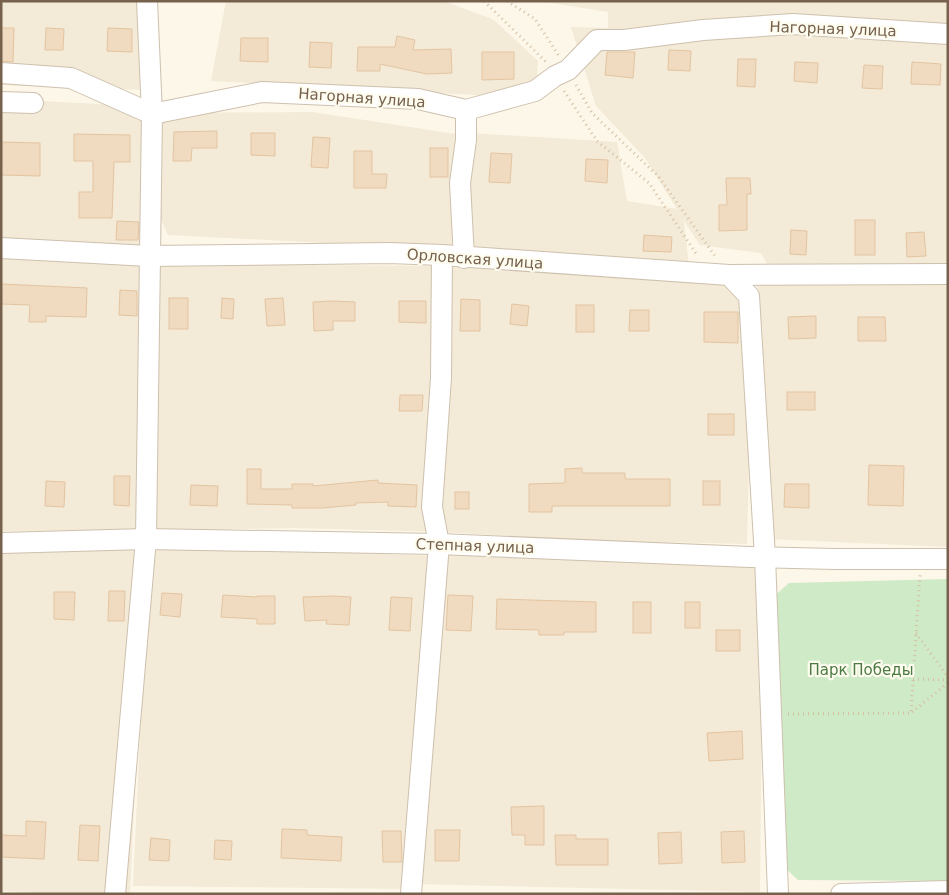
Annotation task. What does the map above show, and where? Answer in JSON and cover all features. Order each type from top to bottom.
[{"type":"street","points":[[115,894],[146,540],[152,114],[147,1]]},
{"type":"street","name":"Нагорная улица","points":[[152,114],[262,92],[418,99],[466,110],[534,91],[562,73],[597,40],[624,40],[703,30],[793,24],[948,34]]},
{"type":"street","points":[[1,74],[71,78],[152,114]]},
{"type":"street","points":[[1,102],[33,103]]},
{"type":"street","points":[[464,258],[460,183],[466,140],[466,110]]},
{"type":"street","name":"Орловская улица","points":[[1,248],[149,256],[389,253],[729,275],[948,274]]},
{"type":"street","points":[[411,894],[439,544],[432,507],[441,378],[442,255]]},
{"type":"street","points":[[729,275],[749,296],[766,557],[770,714],[778,894]]},
{"type":"street","name":"Степная улица","points":[[1,543],[146,540],[439,544],[766,557],[948,559]]},
{"type":"street","points":[[841,894],[948,891]]},
{"type":"path","points":[[484,1],[546,63],[562,73],[592,113],[658,176],[729,275]]},
{"type":"path","points":[[507,1],[534,19],[597,142],[649,183],[709,273]]},
{"type":"path","points":[[912,713],[921,559]]},
{"type":"path","points":[[916,633],[948,680]]},
{"type":"path","points":[[914,679],[948,680]]},
{"type":"path","points":[[770,714],[912,713],[948,680]]},
{"type":"shaded area","points":[[1,1],[158,1],[148,90],[1,85]]},
{"type":"shaded area","points":[[226,1],[444,1],[494,20],[538,61],[535,98],[211,81]]},
{"type":"shaded area","points":[[539,1],[948,1],[948,279],[773,275],[761,253],[700,245],[684,221],[689,267],[469,246],[470,133],[617,142],[627,201],[677,209],[645,158],[596,106],[571,27],[608,28],[608,12]]},
{"type":"shaded area","points":[[1,99],[158,107],[147,251],[1,242]]},
{"type":"shaded area","points":[[312,112],[462,135],[464,250],[168,235],[155,206],[158,113]]},
{"type":"shaded area","points":[[1,255],[156,264],[444,266],[753,284],[747,544],[577,540],[444,532],[295,528],[149,531],[1,531]]},
{"type":"shaded area","points":[[757,283],[948,285],[948,547],[770,539],[763,448]]},
{"type":"shaded area","points":[[143,545],[130,894],[56,894],[1,891],[1,546]]},
{"type":"shaded area","points":[[149,545],[434,556],[411,889],[133,886]]},
{"type":"shaded area","points":[[438,549],[763,563],[760,892],[415,884]]},
{"type":"green space","name":"Парк Победы","points":[[948,579],[948,881],[798,880],[780,863],[771,599],[789,583]]},
{"type":"building","points":[[1,28],[14,28],[13,62],[1,61]]},
{"type":"building","points":[[46,28],[64,29],[63,50],[45,50]]},
{"type":"building","points":[[108,28],[132,29],[132,52],[107,51]]},
{"type":"building","points":[[397,36],[415,40],[413,50],[451,49],[452,73],[427,74],[380,64],[380,71],[357,71],[358,47],[395,47]]},
{"type":"building","points":[[241,38],[268,38],[268,62],[240,61]]},
{"type":"building","points":[[310,42],[332,43],[331,68],[309,67]]},
{"type":"building","points":[[669,50],[691,51],[690,71],[668,70]]},
{"type":"building","points":[[482,52],[514,52],[514,79],[482,80]]},
{"type":"building","points":[[607,52],[635,52],[633,78],[605,75]]},
{"type":"building","points":[[738,59],[756,59],[755,87],[737,86]]},
{"type":"building","points":[[795,62],[818,63],[817,83],[794,81]]},
{"type":"building","points":[[912,62],[941,64],[940,85],[911,84]]},
{"type":"building","points":[[864,65],[883,66],[882,89],[862,88]]},
{"type":"building","points":[[217,131],[217,148],[192,148],[191,161],[173,161],[174,132]]},
{"type":"building","points":[[251,133],[275,133],[275,156],[251,155]]},
{"type":"building","points":[[74,134],[130,135],[130,162],[114,162],[112,218],[79,218],[79,192],[93,192],[93,161],[74,161]]},
{"type":"building","points":[[313,137],[330,138],[328,168],[311,167]]},
{"type":"building","points":[[1,142],[40,143],[40,176],[1,175]]},
{"type":"building","points":[[430,148],[448,148],[448,177],[430,177]]},
{"type":"building","points":[[354,151],[372,151],[372,174],[387,174],[386,188],[354,188]]},
{"type":"building","points":[[491,153],[512,154],[510,183],[489,182]]},
{"type":"building","points":[[586,159],[608,160],[607,183],[585,181]]},
{"type":"building","points":[[726,178],[750,178],[751,194],[747,194],[747,230],[719,231],[719,205],[727,205]]},
{"type":"building","points":[[855,220],[875,220],[875,255],[855,255]]},
{"type":"building","points":[[117,221],[139,222],[138,240],[116,240]]},
{"type":"building","points":[[791,230],[807,231],[806,255],[790,254]]},
{"type":"building","points":[[924,232],[926,256],[907,257],[906,233]]},
{"type":"building","points":[[644,235],[672,237],[671,252],[643,251]]},
{"type":"building","points":[[1,284],[87,288],[86,317],[46,316],[46,322],[29,322],[30,305],[1,304]]},
{"type":"building","points":[[120,290],[137,291],[137,316],[119,315]]},
{"type":"building","points":[[169,298],[188,298],[188,329],[169,329]]},
{"type":"building","points":[[222,298],[234,299],[233,319],[221,318]]},
{"type":"building","points":[[283,298],[285,325],[267,326],[265,299]]},
{"type":"building","points":[[461,299],[480,300],[480,331],[460,331]]},
{"type":"building","points":[[399,301],[426,301],[426,323],[399,322]]},
{"type":"building","points":[[313,302],[355,302],[355,321],[333,321],[333,330],[314,331]]},
{"type":"building","points":[[512,304],[529,306],[527,326],[510,324]]},
{"type":"building","points":[[576,305],[594,305],[594,332],[576,332]]},
{"type":"building","points":[[630,310],[649,310],[649,331],[629,331]]},
{"type":"building","points":[[704,312],[738,312],[738,343],[704,342]]},
{"type":"building","points":[[816,316],[816,338],[789,339],[788,317]]},
{"type":"building","points":[[858,317],[885,317],[886,341],[858,341]]},
{"type":"building","points":[[787,392],[815,392],[815,410],[787,410]]},
{"type":"building","points":[[400,395],[423,395],[422,411],[399,411]]},
{"type":"building","points":[[708,414],[734,414],[734,435],[708,435]]},
{"type":"building","points":[[869,465],[904,466],[903,506],[868,505]]},
{"type":"building","points":[[582,468],[582,473],[625,473],[625,479],[670,479],[670,506],[552,506],[552,512],[529,512],[529,484],[565,483],[565,469]]},
{"type":"building","points":[[247,469],[261,469],[261,489],[292,489],[292,484],[313,484],[313,486],[378,480],[378,483],[417,485],[416,507],[388,506],[388,502],[355,503],[356,505],[322,508],[292,508],[292,505],[247,504]]},
{"type":"building","points":[[114,476],[130,476],[129,506],[114,505]]},
{"type":"building","points":[[46,481],[65,482],[64,507],[45,506]]},
{"type":"building","points":[[703,481],[720,481],[720,505],[703,505]]},
{"type":"building","points":[[785,484],[809,484],[809,508],[784,507]]},
{"type":"building","points":[[191,485],[218,486],[217,506],[190,505]]},
{"type":"building","points":[[455,492],[469,492],[469,509],[455,509]]},
{"type":"building","points":[[109,591],[125,591],[124,621],[108,621]]},
{"type":"building","points":[[54,592],[75,592],[74,620],[54,619]]},
{"type":"building","points":[[162,593],[182,594],[180,617],[160,615]]},
{"type":"building","points":[[223,595],[275,596],[275,624],[257,624],[257,619],[221,617]]},
{"type":"building","points":[[448,595],[473,596],[471,631],[446,630]]},
{"type":"building","points":[[303,597],[351,597],[349,625],[326,624],[327,620],[305,621]]},
{"type":"building","points":[[391,597],[412,598],[410,631],[389,630]]},
{"type":"building","points":[[497,599],[596,602],[596,632],[564,632],[564,635],[539,635],[539,630],[496,629]]},
{"type":"building","points":[[633,602],[651,602],[651,633],[633,633]]},
{"type":"building","points":[[685,602],[700,602],[700,628],[685,628]]},
{"type":"building","points":[[716,630],[740,630],[740,651],[716,651]]},
{"type":"building","points":[[742,731],[743,759],[709,761],[707,733]]},
{"type":"building","points":[[544,806],[544,845],[525,845],[525,835],[512,835],[511,807]]},
{"type":"building","points":[[26,821],[46,822],[44,859],[1,857],[1,835],[26,836]]},
{"type":"building","points":[[80,825],[100,826],[98,861],[78,860]]},
{"type":"building","points":[[282,829],[307,830],[307,835],[342,837],[341,861],[281,858]]},
{"type":"building","points":[[435,830],[460,830],[459,861],[435,861]]},
{"type":"building","points":[[382,831],[401,831],[402,862],[383,862]]},
{"type":"building","points":[[744,831],[745,862],[722,863],[721,832]]},
{"type":"building","points":[[681,832],[682,863],[659,864],[658,833]]},
{"type":"building","points":[[555,835],[576,835],[576,839],[608,839],[608,865],[556,865]]},
{"type":"building","points":[[151,838],[170,840],[169,861],[149,860]]},
{"type":"building","points":[[215,840],[232,841],[231,860],[214,859]]}]
